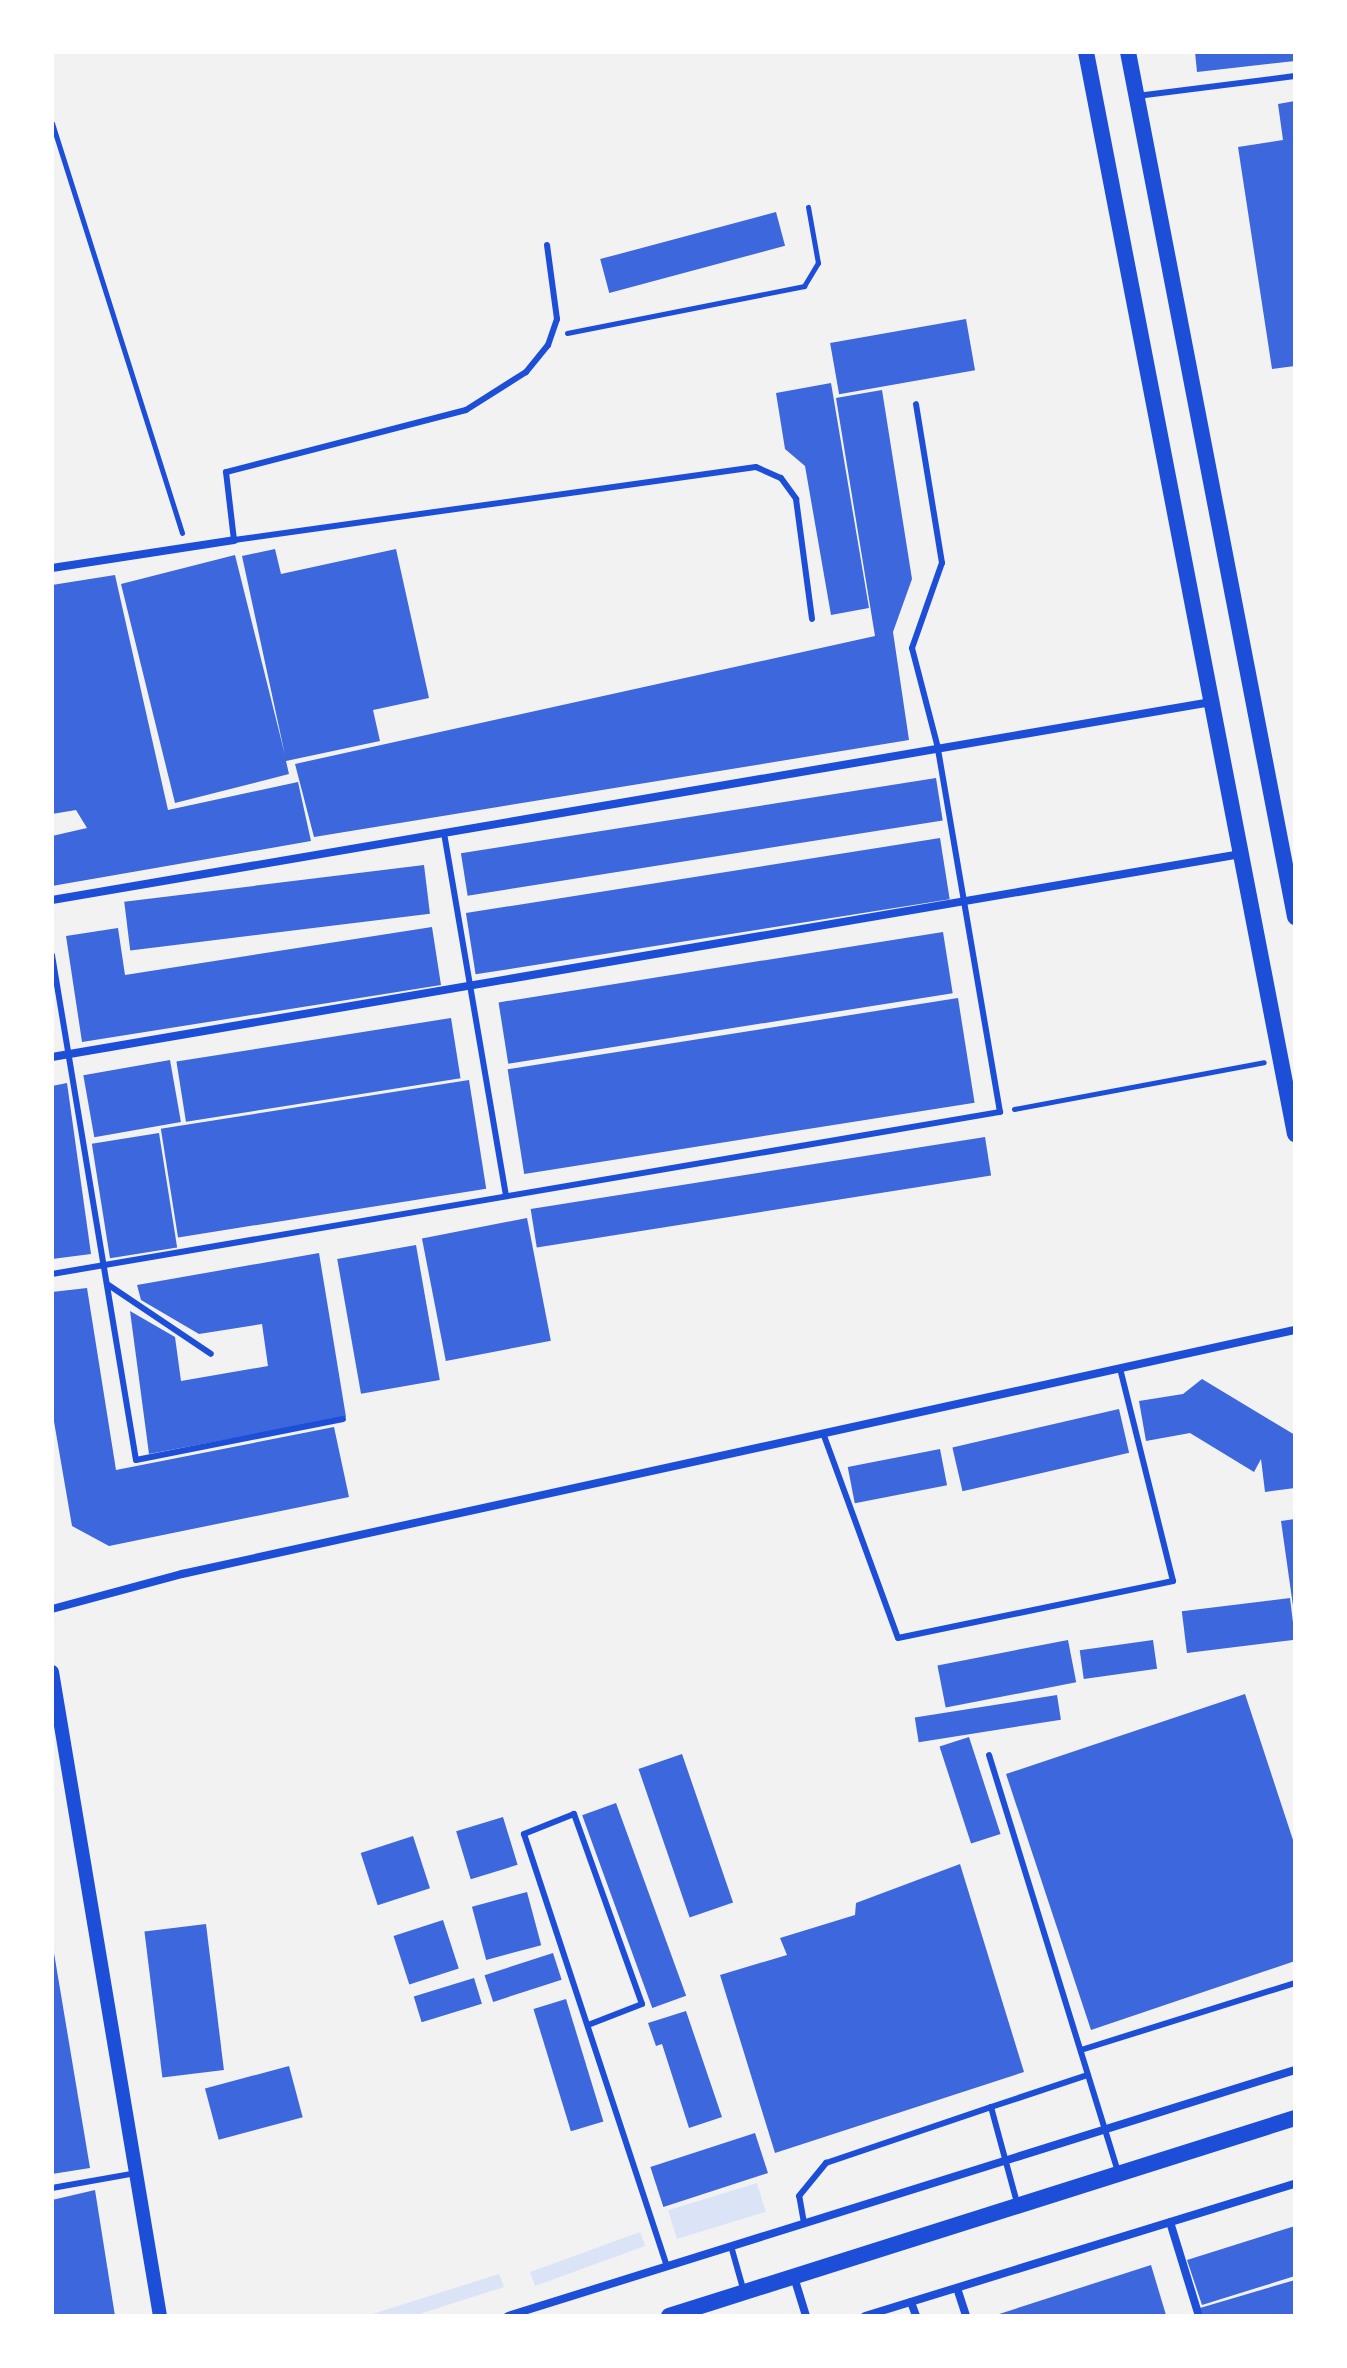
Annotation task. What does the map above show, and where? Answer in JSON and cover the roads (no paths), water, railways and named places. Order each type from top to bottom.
[{"type":"main road","points":[[1086,52],[1295,1134]]},
{"type":"main road","points":[[1128,52],[1295,917]]},
{"type":"main road","points":[[669,2316],[1295,2118]]},
{"type":"street","points":[[52,568],[234,540]]},
{"type":"street","points":[[52,900],[1211,702]]},
{"type":"street","points":[[52,1057],[1241,853]]},
{"type":"street","points":[[52,1609],[182,1574],[1295,1330]]},
{"type":"street","points":[[52,1672],[160,2316]]},
{"type":"street","points":[[508,2316],[1295,2070]]},
{"type":"street","points":[[865,2316],[1295,2184]]},
{"type":"street","points":[[1170,2222],[1199,2316]]},
{"type":"street","points":[[794,2276],[806,2316]]},
{"type":"street","points":[[957,2288],[966,2316]]},
{"type":"street","points":[[911,2302],[916,2316]]},
{"type":"lane","points":[[1137,96],[1295,76]]},
{"type":"lane","points":[[547,245],[557,319],[551,336],[526,372],[501,393],[466,410],[226,472],[234,540],[756,467],[781,478],[796,499],[812,619]]},
{"type":"lane","points":[[52,1274],[1000,1112],[938,748],[912,648],[942,563],[916,404]]},
{"type":"lane","points":[[444,833],[506,1196]]},
{"type":"lane","points":[[52,955],[136,1460],[343,1419]]},
{"type":"lane","points":[[107,1284],[211,1354]]},
{"type":"lane","points":[[823,1433],[898,1638],[1173,1581],[1120,1368]]},
{"type":"lane","points":[[989,1755],[1119,2174]]},
{"type":"lane","points":[[588,2025],[642,2004],[574,1814],[524,1834],[667,2266]]},
{"type":"lane","points":[[1081,2050],[1295,1983]]},
{"type":"lane","points":[[804,2223],[799,2196],[826,2163],[1088,2075]]},
{"type":"lane","points":[[991,2107],[1018,2206]]},
{"type":"lane","points":[[52,2188],[136,2173]]},
{"type":"lane","points":[[731,2246],[744,2292]]}]
